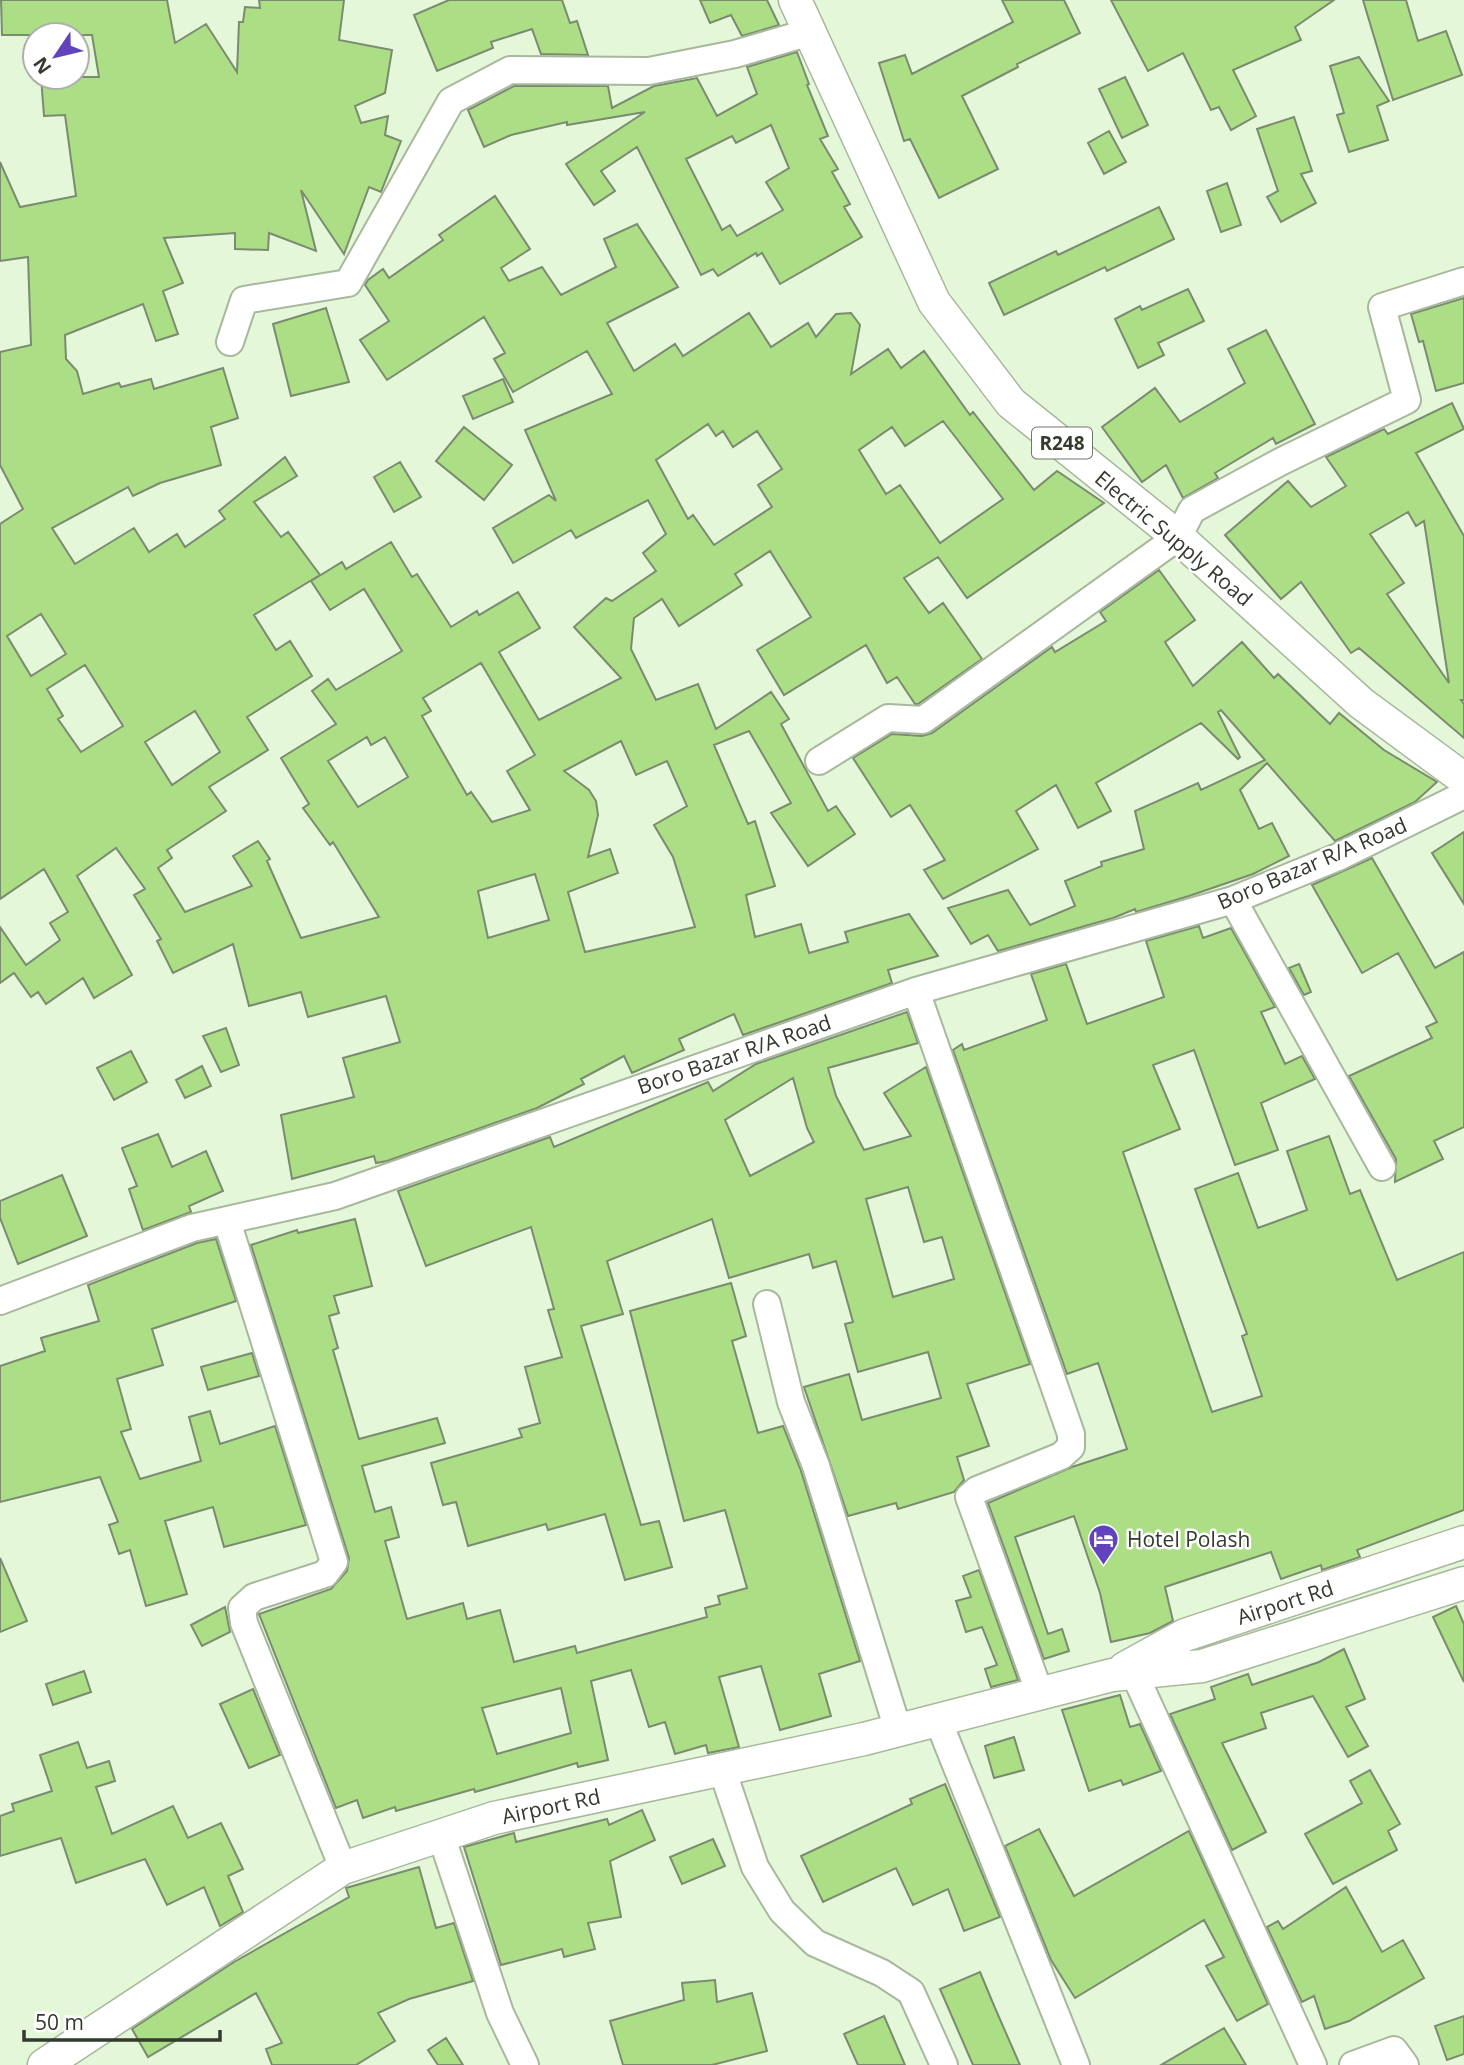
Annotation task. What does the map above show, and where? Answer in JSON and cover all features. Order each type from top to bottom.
[{"type":"main road","name":"Electric Supply Road","points":[[795,0],[934,302],[1011,403],[1178,537],[1361,703],[1464,779]]},
{"type":"main road","name":"Airport Rd","points":[[1123,1674],[1185,1635],[1464,1542]]},
{"type":"main road","name":"Airport Rd","points":[[44,2065],[343,1868],[494,1818],[898,1730],[1123,1674],[1202,1666],[1464,1583]]},
{"type":"street","points":[[230,342],[244,300],[348,283],[450,101],[510,70],[649,71],[736,54],[810,33]]},
{"type":"street","points":[[819,761],[888,718],[923,720],[1178,537],[1192,510],[1280,462],[1407,400],[1382,307],[1464,281]]},
{"type":"street","name":"Boro Bazar R/A Road","points":[[0,1301],[191,1228],[335,1196],[916,991],[1233,900],[1338,857],[1464,796]]},
{"type":"street","points":[[1233,900],[1382,1167]]},
{"type":"street","points":[[916,991],[1071,1434],[1071,1447],[1061,1456],[977,1490],[969,1497],[1040,1694]]},
{"type":"street","points":[[227,1222],[334,1562],[332,1569],[324,1574],[254,1597],[242,1608],[244,1623],[343,1868]]},
{"type":"street","points":[[766,1304],[791,1402],[816,1466],[898,1730]]},
{"type":"street","points":[[1123,1674],[1313,2065]]},
{"type":"street","points":[[938,1720],[1076,2065]]},
{"type":"street","points":[[722,1769],[755,1867],[782,1911],[815,1943],[882,1973],[911,1992],[944,2065]]},
{"type":"street","points":[[441,1835],[500,2013],[525,2065]]},
{"type":"street","points":[[1353,2065],[1394,2050],[1405,2065]]},
{"type":"building","points":[[1,0],[167,0],[175,43],[206,24],[237,72],[239,22],[243,22],[245,7],[260,8],[259,0],[344,0],[339,40],[392,50],[385,93],[355,106],[361,123],[388,116],[385,135],[401,141],[381,192],[369,187],[344,254],[301,190],[316,251],[269,233],[268,250],[235,249],[235,233],[164,238],[183,283],[163,291],[178,334],[156,341],[143,304],[65,335],[66,359],[77,371],[83,394],[119,383],[121,387],[151,379],[154,389],[223,368],[238,418],[211,427],[221,465],[160,483],[133,496],[128,487],[52,528],[75,564],[134,528],[149,552],[177,534],[185,547],[225,519],[219,511],[285,457],[297,476],[254,502],[281,537],[288,532],[320,575],[254,615],[276,650],[290,641],[312,676],[247,717],[268,750],[209,787],[226,811],[167,850],[172,858],[158,868],[185,912],[252,886],[233,856],[258,841],[270,859],[267,861],[301,938],[379,917],[333,842],[330,845],[303,808],[309,804],[281,758],[336,724],[312,691],[328,679],[336,690],[402,651],[364,589],[330,610],[311,581],[342,562],[346,569],[391,542],[412,577],[417,574],[451,627],[477,611],[479,615],[518,592],[540,628],[499,652],[539,720],[621,678],[574,627],[606,598],[612,601],[656,571],[643,553],[666,534],[648,500],[576,538],[571,530],[513,563],[493,528],[549,495],[556,501],[525,430],[612,394],[587,351],[513,392],[494,359],[505,353],[484,317],[387,380],[360,340],[389,321],[365,285],[368,280],[383,269],[389,278],[443,240],[439,235],[495,196],[530,249],[501,268],[509,281],[542,267],[561,295],[616,267],[604,239],[637,224],[678,287],[607,323],[634,371],[675,344],[683,356],[749,313],[771,347],[808,323],[816,337],[836,314],[851,313],[860,325],[851,374],[888,349],[901,368],[924,351],[970,415],[973,412],[1034,490],[1057,471],[1104,503],[967,598],[938,557],[904,578],[929,613],[943,603],[982,659],[918,704],[915,704],[897,677],[887,683],[866,645],[784,695],[757,650],[811,617],[770,551],[735,574],[742,585],[679,626],[662,599],[634,618],[631,649],[656,700],[698,684],[716,729],[771,692],[789,719],[781,724],[828,811],[836,806],[855,834],[808,866],[771,813],[791,803],[749,731],[714,745],[748,824],[755,821],[775,886],[746,895],[755,937],[801,924],[809,953],[848,942],[845,932],[909,914],[938,956],[888,970],[892,983],[743,1035],[734,1014],[679,1039],[684,1050],[632,1073],[624,1056],[581,1079],[584,1084],[537,1108],[387,1161],[376,1163],[374,1156],[292,1179],[281,1115],[354,1097],[343,1058],[400,1042],[386,996],[308,1017],[301,992],[249,1006],[233,944],[173,973],[157,941],[161,939],[134,895],[145,889],[116,848],[77,876],[132,975],[94,998],[83,978],[46,1004],[38,992],[31,997],[14,973],[0,983],[0,927],[26,965],[60,940],[50,923],[68,912],[44,869],[0,899],[0,524],[23,509],[0,465],[0,352],[31,345],[28,257],[0,261],[0,162],[20,207],[76,196],[65,115],[44,116],[42,91],[91,91],[91,77],[99,77],[91,21],[21,21],[21,35],[2,35]],"holes":[[[943,421],[1003,499],[940,543],[900,485],[886,494],[859,450],[892,427],[905,446]],[[708,424],[716,436],[723,431],[733,447],[757,431],[782,469],[758,485],[772,507],[714,545],[693,515],[688,519],[656,460]],[[41,614],[66,654],[31,676],[7,636]],[[481,663],[535,755],[507,771],[530,810],[492,822],[471,792],[467,795],[422,716],[431,711],[423,698]],[[85,665],[123,726],[81,752],[58,719],[63,716],[47,689]],[[195,711],[220,752],[172,785],[145,742]],[[367,737],[371,745],[385,737],[408,777],[358,807],[328,761]],[[621,741],[636,775],[667,761],[687,806],[654,825],[673,857],[695,927],[585,952],[568,892],[618,873],[610,849],[588,857],[598,815],[596,801],[589,790],[564,771]],[[535,874],[549,920],[488,938],[478,891]]]},
{"type":"building","points":[[449,0],[562,0],[570,23],[577,21],[588,55],[541,54],[532,29],[491,42],[493,48],[437,71],[414,15]]},
{"type":"building","points":[[700,0],[767,0],[779,25],[742,36],[731,15],[710,23]]},
{"type":"building","points":[[1002,0],[1064,0],[1080,33],[1017,64],[1018,67],[962,96],[998,169],[939,198],[910,139],[904,141],[879,63],[905,55],[912,74],[1013,22]]},
{"type":"building","points":[[1111,0],[1334,0],[1295,27],[1301,40],[1233,70],[1256,116],[1231,130],[1219,107],[1211,110],[1183,53],[1148,71]]},
{"type":"building","points":[[1363,0],[1406,0],[1418,41],[1446,31],[1462,75],[1393,100]]},
{"type":"building","points":[[797,52],[828,136],[820,139],[838,169],[832,172],[850,204],[844,207],[862,237],[780,284],[762,253],[757,256],[756,253],[718,276],[713,269],[701,275],[637,147],[601,171],[615,191],[594,205],[566,164],[645,112],[567,125],[567,122],[511,135],[484,147],[468,110],[514,86],[608,86],[612,108],[654,86],[697,78],[717,116],[757,94],[747,67]],"holes":[[[771,125],[789,168],[766,182],[783,210],[737,236],[730,225],[722,230],[686,159],[732,136],[736,143]]]},
{"type":"building","points":[[1359,57],[1389,101],[1377,106],[1388,140],[1349,152],[1337,115],[1344,113],[1330,66]]},
{"type":"building","points":[[1125,77],[1148,125],[1122,138],[1099,89]]},
{"type":"building","points":[[1294,117],[1312,171],[1301,174],[1316,203],[1281,222],[1267,197],[1278,191],[1257,129]]},
{"type":"building","points":[[1109,131],[1126,162],[1104,174],[1088,143]]},
{"type":"building","points":[[1227,183],[1241,225],[1221,232],[1207,191]]},
{"type":"building","points":[[1159,207],[1174,239],[1107,271],[1105,267],[1004,315],[989,283],[1056,251],[1058,255]]},
{"type":"building","points":[[1188,289],[1204,321],[1158,343],[1164,355],[1138,368],[1115,319],[1140,306],[1142,310]]},
{"type":"building","points":[[1464,298],[1464,383],[1436,391],[1423,341],[1419,342],[1411,314]]},
{"type":"building","points":[[326,308],[349,382],[291,396],[273,324]]},
{"type":"building","points":[[1266,330],[1315,424],[1276,444],[1273,438],[1215,473],[1218,478],[1183,498],[1166,465],[1142,482],[1102,427],[1155,388],[1180,422],[1245,383],[1228,349]]},
{"type":"building","points":[[503,379],[513,402],[473,419],[463,396]]},
{"type":"building","points":[[1452,403],[1464,429],[1416,453],[1464,536],[1464,700],[1461,700],[1464,704],[1464,738],[1359,648],[1351,653],[1301,582],[1281,599],[1225,535],[1288,481],[1311,507],[1346,486],[1326,457],[1384,429],[1388,434]],"holes":[[[1408,512],[1416,526],[1424,521],[1449,683],[1387,594],[1404,583],[1370,534]]]},
{"type":"building","points":[[464,427],[512,465],[484,500],[436,461]]},
{"type":"building","points":[[400,462],[421,497],[394,512],[374,477]]},
{"type":"building","points":[[1159,570],[1195,620],[1165,642],[1193,686],[1242,642],[1274,678],[1278,674],[1330,724],[1339,713],[1384,750],[1437,782],[1415,802],[1335,841],[1267,763],[1240,790],[1259,829],[1272,823],[1289,856],[1253,874],[1189,896],[1136,912],[1135,909],[1113,918],[998,951],[988,935],[971,944],[948,908],[1008,890],[1030,925],[1075,906],[1065,881],[1102,866],[1101,862],[1144,849],[1135,811],[1198,783],[1201,790],[1265,760],[1221,710],[1218,712],[1240,757],[1238,759],[1201,723],[1096,783],[1111,811],[1078,828],[1056,785],[1016,811],[1038,849],[943,899],[924,870],[945,860],[910,805],[891,817],[853,758],[892,734],[922,736],[932,733],[1052,647],[1055,652],[1106,621],[1100,612]]},
{"type":"building","points":[[1464,832],[1464,904],[1432,853]]},
{"type":"building","points":[[1372,858],[1435,968],[1464,952],[1464,1127],[1434,1141],[1443,1159],[1395,1182],[1396,1159],[1349,1076],[1432,1038],[1426,1027],[1437,1022],[1398,953],[1362,973],[1312,885]]},
{"type":"building","points":[[1199,926],[1203,938],[1231,928],[1275,1007],[1261,1012],[1285,1064],[1302,1056],[1315,1079],[1261,1103],[1278,1150],[1235,1165],[1194,1050],[1153,1065],[1180,1129],[1123,1152],[1212,1412],[1262,1396],[1242,1336],[1247,1334],[1195,1189],[1238,1173],[1258,1228],[1307,1210],[1287,1151],[1329,1136],[1350,1194],[1360,1190],[1397,1280],[1464,1252],[1464,1510],[1357,1550],[1360,1557],[1322,1570],[1321,1565],[1281,1579],[1271,1552],[1165,1587],[1173,1621],[1150,1633],[1111,1642],[1100,1593],[1074,1516],[1015,1537],[1048,1634],[1062,1629],[1069,1651],[1044,1659],[988,1503],[1072,1467],[1127,1449],[1098,1363],[1067,1374],[953,1050],[962,1044],[964,1050],[1047,1020],[1031,974],[1066,964],[1087,1024],[1164,997],[1146,941]]},
{"type":"building","points":[[1299,964],[1311,992],[1304,995],[1289,968]]},
{"type":"building","points":[[907,1012],[918,1043],[828,1068],[836,1096],[864,1150],[911,1136],[884,1093],[926,1067],[1030,1364],[967,1384],[989,1446],[957,1457],[964,1480],[954,1492],[898,1509],[896,1503],[848,1516],[804,1387],[849,1374],[862,1420],[941,1398],[928,1352],[858,1372],[845,1324],[853,1322],[836,1261],[813,1268],[809,1254],[729,1278],[712,1219],[607,1261],[623,1314],[581,1326],[641,1525],[659,1521],[672,1567],[625,1580],[605,1514],[548,1530],[546,1524],[468,1546],[456,1502],[443,1505],[431,1463],[522,1437],[519,1429],[540,1423],[525,1367],[562,1357],[548,1310],[554,1309],[531,1227],[426,1266],[398,1191],[550,1137],[554,1147],[708,1082],[713,1091],[756,1064]],"holes":[[[793,1078],[807,1128],[814,1142],[750,1176],[725,1120]],[[908,1187],[924,1242],[942,1237],[954,1279],[893,1297],[866,1199]]]},
{"type":"building","points":[[226,1028],[239,1065],[221,1072],[203,1036]]},
{"type":"building","points":[[131,1051],[147,1082],[114,1100],[97,1068]]},
{"type":"building","points":[[202,1066],[211,1086],[185,1098],[176,1080]]},
{"type":"building","points":[[158,1134],[172,1167],[206,1151],[223,1191],[189,1206],[191,1212],[143,1230],[129,1189],[137,1186],[122,1148]]},
{"type":"building","points":[[62,1175],[87,1236],[18,1264],[0,1218],[0,1201]]},
{"type":"building","points":[[355,1219],[372,1286],[334,1296],[339,1313],[329,1316],[338,1348],[333,1350],[359,1439],[437,1418],[445,1443],[362,1466],[375,1512],[391,1507],[399,1537],[385,1541],[407,1619],[463,1603],[467,1619],[500,1610],[514,1662],[575,1646],[577,1653],[707,1617],[705,1608],[720,1604],[718,1596],[747,1588],[725,1510],[684,1521],[630,1311],[731,1283],[746,1336],[732,1341],[758,1433],[783,1426],[801,1471],[860,1661],[819,1674],[831,1716],[780,1730],[761,1666],[719,1677],[739,1747],[708,1753],[706,1745],[675,1754],[665,1722],[649,1727],[631,1670],[591,1681],[608,1760],[578,1767],[577,1763],[475,1792],[474,1789],[396,1811],[395,1807],[363,1818],[357,1800],[336,1808],[259,1614],[331,1589],[347,1571],[349,1558],[251,1245],[297,1230],[298,1233]],"holes":[[[561,1688],[571,1733],[497,1754],[482,1708]]]},
{"type":"building","points":[[216,1239],[236,1301],[152,1329],[163,1365],[117,1379],[131,1429],[121,1432],[140,1479],[201,1461],[189,1417],[210,1411],[220,1444],[275,1426],[306,1525],[224,1547],[213,1507],[165,1521],[187,1594],[146,1606],[130,1550],[119,1554],[109,1525],[118,1522],[100,1477],[0,1502],[0,1366],[45,1351],[41,1338],[99,1321],[88,1285],[197,1243]]},
{"type":"building","points":[[252,1353],[259,1376],[208,1390],[201,1367]]},
{"type":"building","points":[[0,1558],[27,1621],[0,1632]]},
{"type":"building","points":[[979,1570],[1018,1680],[991,1687],[985,1669],[997,1665],[982,1627],[966,1632],[956,1601],[971,1597],[963,1576]]},
{"type":"building","points":[[1456,1606],[1464,1624],[1464,1682],[1433,1617]]},
{"type":"building","points":[[225,1607],[230,1632],[202,1646],[191,1625]]},
{"type":"building","points":[[1344,1649],[1365,1699],[1346,1707],[1368,1746],[1348,1757],[1313,1696],[1261,1713],[1266,1728],[1222,1743],[1266,1832],[1232,1850],[1170,1714],[1215,1699],[1211,1687],[1248,1674],[1252,1685],[1319,1662]]},
{"type":"building","points":[[84,1671],[91,1692],[53,1705],[46,1684]]},
{"type":"building","points":[[253,1689],[280,1755],[249,1768],[220,1704]]},
{"type":"building","points":[[1120,1695],[1130,1727],[1140,1724],[1161,1771],[1123,1785],[1121,1780],[1089,1791],[1062,1710]]},
{"type":"building","points":[[1014,1737],[1024,1770],[994,1778],[985,1746]]},
{"type":"building","points":[[78,1742],[87,1768],[109,1761],[115,1781],[96,1787],[112,1834],[173,1806],[188,1838],[221,1823],[243,1869],[228,1876],[243,1912],[220,1926],[204,1887],[167,1905],[145,1859],[76,1883],[61,1838],[0,1856],[0,1816],[14,1811],[12,1804],[52,1791],[40,1755]]},
{"type":"building","points":[[1370,1770],[1400,1824],[1388,1831],[1397,1850],[1333,1884],[1305,1834],[1362,1803],[1350,1781]]},
{"type":"building","points":[[945,1784],[1000,1917],[964,1931],[948,1889],[913,1905],[896,1868],[823,1902],[801,1856],[912,1804],[910,1799]]},
{"type":"building","points":[[642,1810],[655,1840],[610,1861],[621,1917],[588,1923],[595,1949],[564,1957],[562,1949],[501,1965],[464,1847],[514,1833],[516,1842],[607,1819],[609,1825]]},
{"type":"building","points":[[1039,1829],[1074,1896],[1189,1831],[1268,2004],[1237,2021],[1206,1966],[1224,1957],[1204,1920],[1075,1998],[1051,1960],[1005,1846]]},
{"type":"building","points":[[713,1839],[725,1866],[682,1884],[670,1857]]},
{"type":"building","points":[[419,1867],[436,1928],[454,1923],[473,1981],[409,1999],[378,2013],[395,2041],[356,2065],[272,2065],[266,2049],[282,2043],[256,1993],[148,2057],[132,2029],[234,1962],[349,1897],[346,1888]]},
{"type":"building","points":[[1346,1887],[1382,1952],[1403,1940],[1424,1978],[1349,2021],[1325,2029],[1314,1996],[1302,2002],[1267,1927],[1278,1921],[1283,1929]]},
{"type":"building","points":[[980,1972],[1020,2065],[973,2065],[940,1989]]},
{"type":"building","points":[[715,1980],[717,2002],[752,1993],[767,2051],[712,2065],[623,2065],[610,2021],[684,2000],[682,1983]]},
{"type":"building","points":[[884,2016],[905,2065],[858,2065],[844,2034]]},
{"type":"building","points":[[1464,2016],[1464,2054],[1447,2060],[1435,2026]]},
{"type":"building","points":[[1224,2028],[1246,2065],[1161,2065]]},
{"type":"building","points":[[446,2038],[463,2065],[438,2065],[428,2050]]},
{"type":"place","name":"Hotel Polash","points":[[1104,1566]]}]
